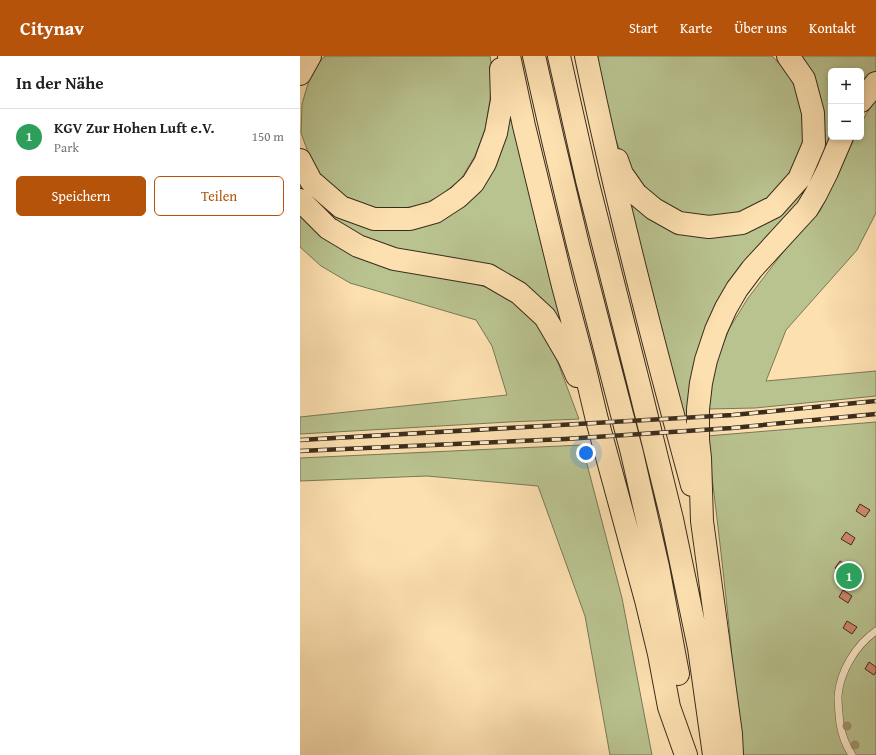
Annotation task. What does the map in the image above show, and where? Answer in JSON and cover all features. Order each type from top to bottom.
[{"type":"highway","points":[[300,74],[310,56]]},
{"type":"highway","points":[[300,160],[311,181],[341,207],[374,219],[410,219],[435,212],[458,198],[474,183],[485,163],[496,133],[502,100],[501,56]]},
{"type":"highway","points":[[509,56],[524,126],[561,279],[597,420],[646,600],[659,654],[669,707],[687,755]]},
{"type":"highway","points":[[534,56],[576,237],[632,453],[658,566],[677,671],[687,755]]},
{"type":"highway","points":[[559,56],[587,180],[640,385],[672,519],[699,648],[714,755]]},
{"type":"highway","points":[[586,56],[624,225],[665,388],[702,521]]},
{"type":"highway","points":[[596,105],[622,174],[636,194],[654,210],[679,223],[709,228],[742,223],[774,207],[779,202],[799,180],[814,144],[813,113],[804,79],[788,56]]},
{"type":"highway","points":[[864,97],[876,82]]},
{"type":"highway","points":[[732,755],[731,734],[702,521],[698,440],[698,409],[701,383],[706,360],[716,330],[726,308],[737,289],[752,269],[806,209],[816,194],[841,140]]},
{"type":"highway","points":[[300,200],[328,228],[358,246],[394,259],[488,275],[519,293],[545,317],[569,358],[597,420]]},
{"type":"lane","points":[[852,755],[845,740],[841,726],[838,696],[848,662],[856,649],[876,631]]},
{"type":"green space","points":[[325,56],[490,56],[492,69],[490,100],[485,130],[475,156],[461,179],[440,196],[421,205],[398,209],[374,208],[348,199],[328,185],[312,163],[301,133],[302,104],[312,70]]},
{"type":"green space","points":[[596,56],[772,56],[789,74],[803,105],[804,137],[795,166],[776,192],[749,210],[721,217],[693,216],[666,206],[643,188],[623,158],[607,118]]},
{"type":"green space","points":[[796,56],[876,56],[876,76],[864,90],[864,68],[828,68],[828,140],[830,140],[814,187],[733,284],[692,452],[626,193],[711,234],[810,175]]},
{"type":"green space","points":[[876,100],[876,213],[857,250],[786,330],[766,381],[876,371],[876,396],[755,408],[709,409],[710,379],[729,329],[748,298],[787,247],[820,211],[854,140],[864,140],[864,118]]},
{"type":"green space","points":[[508,104],[563,329],[545,307],[344,230],[300,192],[300,178],[327,207],[455,210]]},
{"type":"green space","points":[[300,216],[318,233],[356,256],[451,277],[496,290],[524,308],[551,344],[579,419],[300,434],[300,417],[507,395],[492,346],[476,320],[350,283],[321,266],[300,247]]},
{"type":"green space","points":[[876,422],[876,755],[740,755],[730,635],[707,436]]},
{"type":"green space","points":[[582,445],[622,598],[652,755],[610,755],[585,616],[538,486],[427,476],[300,481],[300,458]]},
{"type":"building","points":[[860,504],[870,510],[865,517],[856,511]]},
{"type":"building","points":[[846,532],[855,538],[851,545],[841,539]]},
{"type":"building","points":[[840,561],[849,567],[845,574],[835,568]]},
{"type":"building","points":[[843,590],[852,596],[848,603],[839,597]]},
{"type":"building","points":[[847,621],[857,627],[852,634],[843,628]]},
{"type":"building","points":[[869,662],[876,667],[876,672],[874,675],[865,669]]},
{"type":"railway","points":[[300,440],[733,415],[876,401]]},
{"type":"railway","points":[[300,451],[565,439],[732,428],[876,414]]},
{"type":"place","name":"KGV Zur Hohen Luft e.V.","points":[[849,576]]}]
